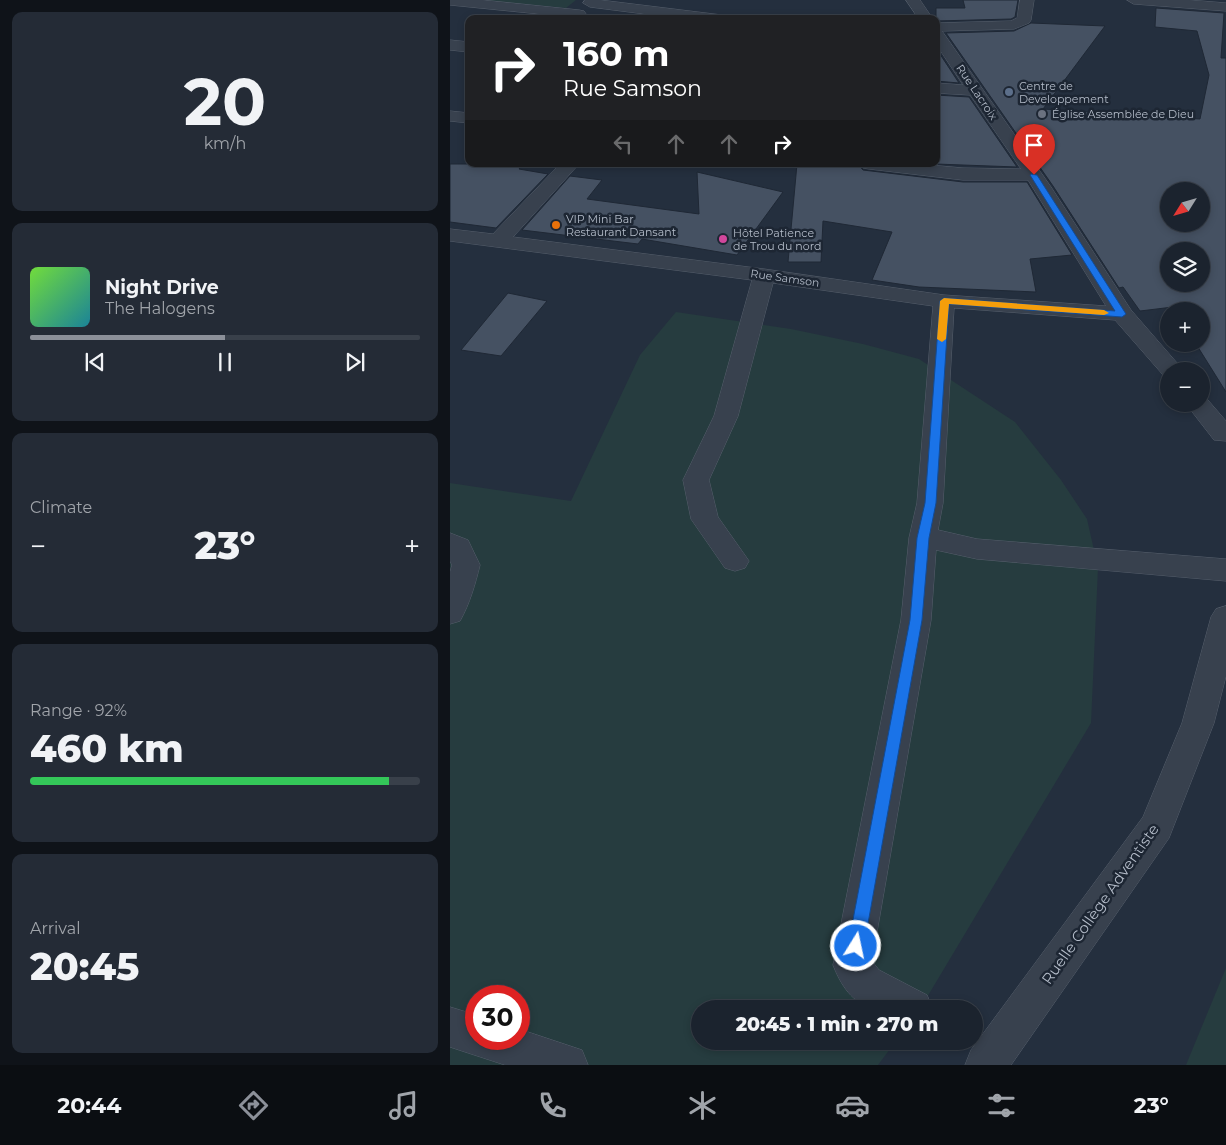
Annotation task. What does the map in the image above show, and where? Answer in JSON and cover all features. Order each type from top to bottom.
[{"type":"street","points":[[913,0],[923,15]]},
{"type":"street","points":[[940,33],[1014,25],[1024,20],[1027,0]]},
{"type":"street","points":[[1134,0],[1226,8]]},
{"type":"street","points":[[578,15],[592,2],[691,15]]},
{"type":"street","points":[[452,3],[567,15]]},
{"type":"street","name":"Rue Lacroix","points":[[940,37],[1034,175],[1122,314],[1165,362]]},
{"type":"street","points":[[450,45],[465,47]]},
{"type":"street","points":[[940,88],[976,90]]},
{"type":"street","points":[[450,116],[465,118]]},
{"type":"street","points":[[498,241],[567,167]]},
{"type":"street","points":[[897,167],[963,174],[1034,175]]},
{"type":"street","name":"Rue Samson","points":[[450,235],[764,275],[944,301],[1122,314]]},
{"type":"street","points":[[735,562],[705,519],[696,480],[726,416],[764,275]]},
{"type":"street","points":[[896,1000],[865,984],[852,965],[916,620],[923,538],[930,503],[944,301]]},
{"type":"street","points":[[1204,412],[1225,442]]},
{"type":"street","points":[[923,538],[977,549],[1226,570]]},
{"type":"street","points":[[450,543],[458,547],[466,565],[457,599],[450,613]]},
{"type":"street","name":"Ruelle Collège Adventiste","points":[[986,1052],[1156,827],[1198,723],[1226,617]]},
{"type":"street","points":[[450,1027],[465,1032]]},
{"type":"street","points":[[521,1050],[567,1065]]},
{"type":"green space","points":[[482,0],[576,0],[566,8]]},
{"type":"green space","points":[[676,312],[791,329],[863,344],[919,359],[1015,422],[1061,480],[1087,519],[1098,568],[1091,723],[925,1000],[691,1000],[691,1050],[889,1050],[878,1065],[450,1065],[450,483],[571,501],[640,355]]},
{"type":"green space","points":[[1226,968],[1226,1065],[1186,1065]]},
{"type":"building","points":[[963,0],[1018,0],[1015,17],[1011,19],[940,21],[940,15],[936,15],[936,8],[965,8]]},
{"type":"building","points":[[1156,8],[1224,13],[1221,58],[1226,58],[1226,392],[1210,366],[1210,362],[1207,362],[1201,352],[1210,352],[1210,302],[1160,302],[1160,309],[1140,311],[1123,287],[1119,288],[1053,186],[946,33],[1014,31],[1031,23],[1105,26],[1043,109],[1200,119],[1209,75],[1197,31],[1155,27]]},
{"type":"building","points":[[940,54],[959,83],[940,81]]},
{"type":"building","points":[[940,95],[969,97],[1017,167],[940,164]]},
{"type":"building","points":[[450,164],[465,164],[465,167],[521,167],[519,169],[548,174],[496,228],[450,222]]},
{"type":"building","points":[[797,167],[860,167],[863,170],[963,182],[1027,182],[1072,255],[1030,259],[1036,292],[919,287],[872,280],[892,232],[823,221],[821,262],[788,262]]},
{"type":"building","points":[[697,172],[783,192],[737,255],[642,239],[638,244],[522,230],[570,176],[602,180],[587,199],[699,214]]},
{"type":"building","points":[[508,293],[547,301],[501,356],[461,350]]},
{"type":"slow traffic","points":[[942,339],[944,301],[1104,313]]},
{"type":"place","name":"Centre de Developpement","points":[[1009,92]]},
{"type":"place","name":"Église Assemblée de Dieu","points":[[1042,114]]},
{"type":"place","name":"VIP Mini Bar Restaurant Dansant","points":[[556,225]]},
{"type":"place","name":"Hôtel Patience de Trou du nord","points":[[723,239]]},
{"type":"route","points":[[856,946],[916,620],[923,538],[930,503],[944,301],[1122,314],[1034,175]]}]
